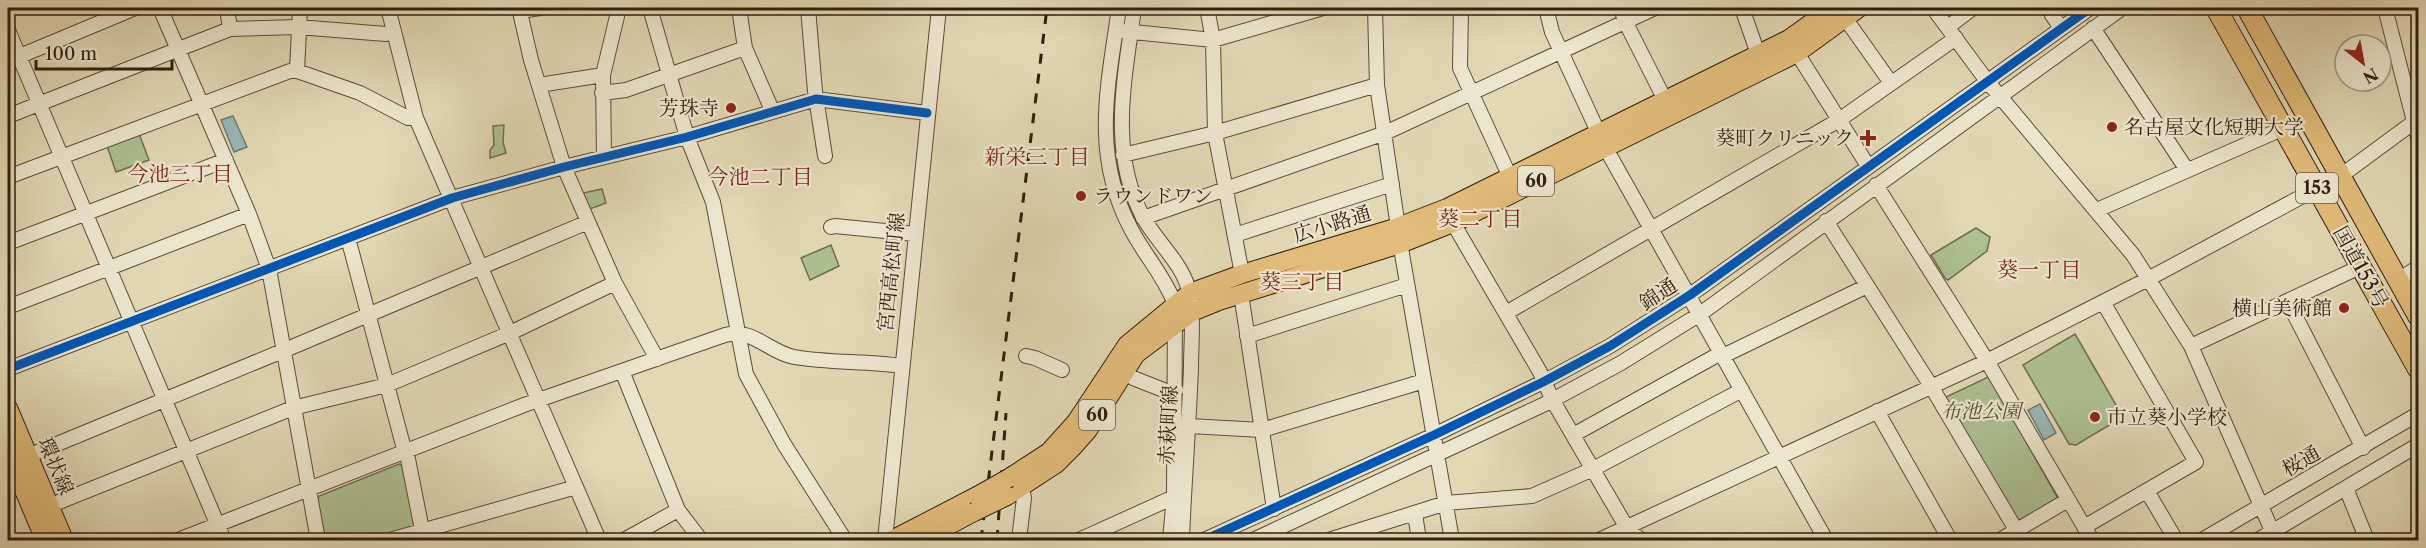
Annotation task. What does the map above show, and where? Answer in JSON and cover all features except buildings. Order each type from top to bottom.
[{"type":"highway","name":"国道153号","points":[[2216,8],[2418,369]]},
{"type":"highway","name":"国道153号","points":[[2247,8],[2342,175],[2418,316]]},
{"type":"main road","name":"広小路通","points":[[1012,487],[1049,452],[1076,422],[1127,345],[1182,299],[1242,274],[1453,223],[1602,140],[1665,99],[1846,11]]},
{"type":"main road","name":"広小路通","points":[[892,540],[976,504],[1056,464],[1088,430],[1136,354],[1192,312],[1399,236],[1447,207],[1510,177],[1602,140],[1797,52],[1846,11]]},
{"type":"main road","name":"環状線","points":[[8,408],[14,462],[45,540]]},
{"type":"main road","name":"環状線","points":[[14,462],[49,506],[64,540]]},
{"type":"main road","name":"広小路通","points":[[921,540],[976,504]]},
{"type":"street","points":[[13,59],[135,8]]},
{"type":"street","points":[[160,8],[249,214],[269,269],[285,350],[307,490],[318,540]]},
{"type":"street","points":[[227,8],[230,29]]},
{"type":"street","points":[[297,71],[300,8]]},
{"type":"street","points":[[388,8],[416,118],[599,540]]},
{"type":"street","points":[[540,8],[520,9],[531,60],[564,167],[615,283],[657,359]]},
{"type":"street","points":[[604,157],[603,75],[619,8]]},
{"type":"street","points":[[650,8],[687,137],[713,202],[731,286],[746,374],[784,444],[844,540]]},
{"type":"street","points":[[739,8],[745,48],[772,110]]},
{"type":"street","points":[[808,8],[816,99],[825,156]]},
{"type":"street","name":"宮西高松町線","points":[[885,540],[939,8]]},
{"type":"street","points":[[1119,8],[1105,107],[1109,167],[1117,196],[1130,228],[1162,275],[1182,299]]},
{"type":"street","points":[[1134,8],[1120,129],[1126,175],[1143,218],[1179,265],[1186,279],[1182,299]]},
{"type":"street","points":[[1207,8],[1213,40],[1215,133],[1242,274]]},
{"type":"street","points":[[1116,30],[1213,40],[1323,8]]},
{"type":"street","points":[[1375,8],[1377,85],[1407,285],[1452,540]]},
{"type":"street","points":[[1461,8],[1460,68],[1510,177]]},
{"type":"street","points":[[1546,8],[1560,51],[1602,140],[1826,540]]},
{"type":"street","points":[[1143,218],[1385,133],[1560,51],[1623,14],[1655,8]]},
{"type":"street","points":[[1742,8],[1758,54]]},
{"type":"street","points":[[1933,8],[1987,81],[2133,255],[2191,346],[2274,536]]},
{"type":"street","points":[[1506,313],[1839,120],[1892,83],[1952,32],[1973,8]]},
{"type":"street","points":[[2051,8],[2052,15],[2061,28]]},
{"type":"street","name":"錦通","points":[[1204,540],[1434,435],[1545,381],[1610,346],[1690,295],[2090,8]]},
{"type":"street","name":"錦通","points":[[1253,540],[1275,536],[1553,400],[1621,363],[1700,314],[1876,184],[2122,8]]},
{"type":"street","points":[[2385,8],[2416,120],[2418,137]]},
{"type":"street","points":[[1846,11],[1892,83]]},
{"type":"street","points":[[1623,14],[1665,99]]},
{"type":"street","points":[[8,116],[230,29],[298,27],[386,34],[394,31]]},
{"type":"street","points":[[2093,27],[2187,170]]},
{"type":"street","points":[[8,30],[13,59],[38,104],[224,540]]},
{"type":"street","points":[[602,93],[626,90],[745,48]]},
{"type":"street","points":[[1797,52],[1868,166]]},
{"type":"street","points":[[8,177],[290,71],[297,71],[360,93],[408,118],[416,118]]},
{"type":"street","points":[[539,85],[603,75]]},
{"type":"street","points":[[1123,155],[1215,133],[1377,85]]},
{"type":"street","points":[[8,369],[452,198],[564,167],[687,137],[772,110],[816,99],[927,113]]},
{"type":"street","points":[[1599,540],[1987,361],[2148,279],[2342,175],[2416,120]]},
{"type":"street","points":[[2097,210],[2284,128]]},
{"type":"street","points":[[8,243],[226,160]]},
{"type":"street","points":[[1235,235],[1392,184]]},
{"type":"street","points":[[1876,184],[1987,361],[2092,540]]},
{"type":"street","points":[[8,307],[249,214]]},
{"type":"street","points":[[1826,221],[1931,386],[2019,536]]},
{"type":"street","points":[[14,462],[588,222]]},
{"type":"street","points":[[1453,223],[1627,528],[1641,540]]},
{"type":"street","points":[[831,227],[915,234]]},
{"type":"street","points":[[348,238],[405,453],[423,536]]},
{"type":"street","points":[[2191,346],[2361,266]]},
{"type":"street","points":[[2399,280],[2418,267]]},
{"type":"street","points":[[49,506],[293,408],[387,385],[510,333],[615,283]]},
{"type":"street","points":[[1247,336],[1407,285]]},
{"type":"street","points":[[1573,435],[1722,354],[1867,286]]},
{"type":"street","points":[[1240,294],[1274,509]]},
{"type":"street","name":"赤萩町線","points":[[1182,299],[1192,312],[1189,426],[1182,540]]},
{"type":"street","name":"赤萩町線","points":[[1170,540],[1174,497],[1176,324],[1182,299]]},
{"type":"street","points":[[2084,527],[2196,462],[2103,302]]},
{"type":"street","points":[[2288,302],[2363,448]]},
{"type":"street","points":[[178,540],[538,400],[738,332],[792,357],[901,366]]},
{"type":"street","points":[[1026,356],[1062,370]]},
{"type":"street","points":[[622,371],[678,510],[701,540]]},
{"type":"street","points":[[1133,378],[1166,391],[1176,390]]},
{"type":"street","points":[[1189,426],[1262,430],[1424,381]]},
{"type":"street","points":[[1337,539],[1446,503],[1532,496],[1593,469],[1742,390]]},
{"type":"street","points":[[1878,411],[1950,540]]},
{"type":"street","name":"桜通","points":[[2202,540],[2418,414]]},
{"type":"street","points":[[2258,540],[2274,536],[2346,488],[2418,445]]},
{"type":"street","points":[[390,540],[423,536],[576,487]]},
{"type":"street","points":[[1012,487],[1024,498],[1019,540]]},
{"type":"street","points":[[2346,488],[2367,540]]},
{"type":"street","points":[[2147,491],[2176,540]]},
{"type":"street","points":[[1079,540],[1174,497]]},
{"type":"street","points":[[2000,540],[2019,536],[2068,500]]},
{"type":"street","points":[[624,540],[678,510]]},
{"type":"street","points":[[1415,514],[1419,540]]},
{"type":"green space","points":[[504,125],[503,142],[506,153],[490,158],[490,150],[494,145],[493,126]]},
{"type":"green space","points":[[138,131],[149,160],[116,172],[106,143]]},
{"type":"green space","points":[[602,189],[606,203],[590,209],[586,206],[583,193]]},
{"type":"green space","points":[[1976,228],[1990,237],[1987,251],[1948,280],[1931,255]]},
{"type":"green space","points":[[831,245],[839,266],[810,280],[801,258]]},
{"type":"green space","points":[[2075,334],[2123,417],[2076,445],[2069,444],[2023,365]]},
{"type":"green space","name":"布池公園","points":[[1988,377],[2057,497],[2056,500],[2018,523],[1945,400],[1946,397]]},
{"type":"green space","points":[[399,464],[403,466],[416,525],[414,529],[373,540],[324,540],[316,500],[319,496]]},
{"type":"water","points":[[233,116],[247,147],[234,152],[221,120]]},
{"type":"water","points":[[2040,404],[2056,433],[2044,440],[2028,410]]},
{"type":"railway","points":[[981,540],[1047,8]]},
{"type":"railway","points":[[997,540],[1006,413]]},
{"type":"cycle path","points":[[1204,540],[1434,435],[1545,381],[1610,346],[1690,295],[2090,8]]},
{"type":"cycle path","points":[[8,369],[452,198],[564,167],[687,137],[816,99],[927,113]]},
{"type":"place","name":"芳珠寺","points":[[731,108]]},
{"type":"place","name":"名古屋文化短期大学","points":[[2112,127]]},
{"type":"place","name":"葵町クリニック","points":[[1868,138]]},
{"type":"place","name":"ラウンドワン","points":[[1081,196]]},
{"type":"place","name":"横山美術館","points":[[2344,308]]},
{"type":"place","name":"市立葵小学校","points":[[2095,417]]},
{"type":"district","name":"新栄三丁目","points":[[1037,157]]},
{"type":"district","name":"今池三丁目","points":[[180,174]]},
{"type":"district","name":"今池二丁目","points":[[760,177]]},
{"type":"district","name":"葵二丁目","points":[[1480,219]]},
{"type":"district","name":"葵一丁目","points":[[2039,270]]},
{"type":"district","name":"葵三丁目","points":[[1302,282]]}]
